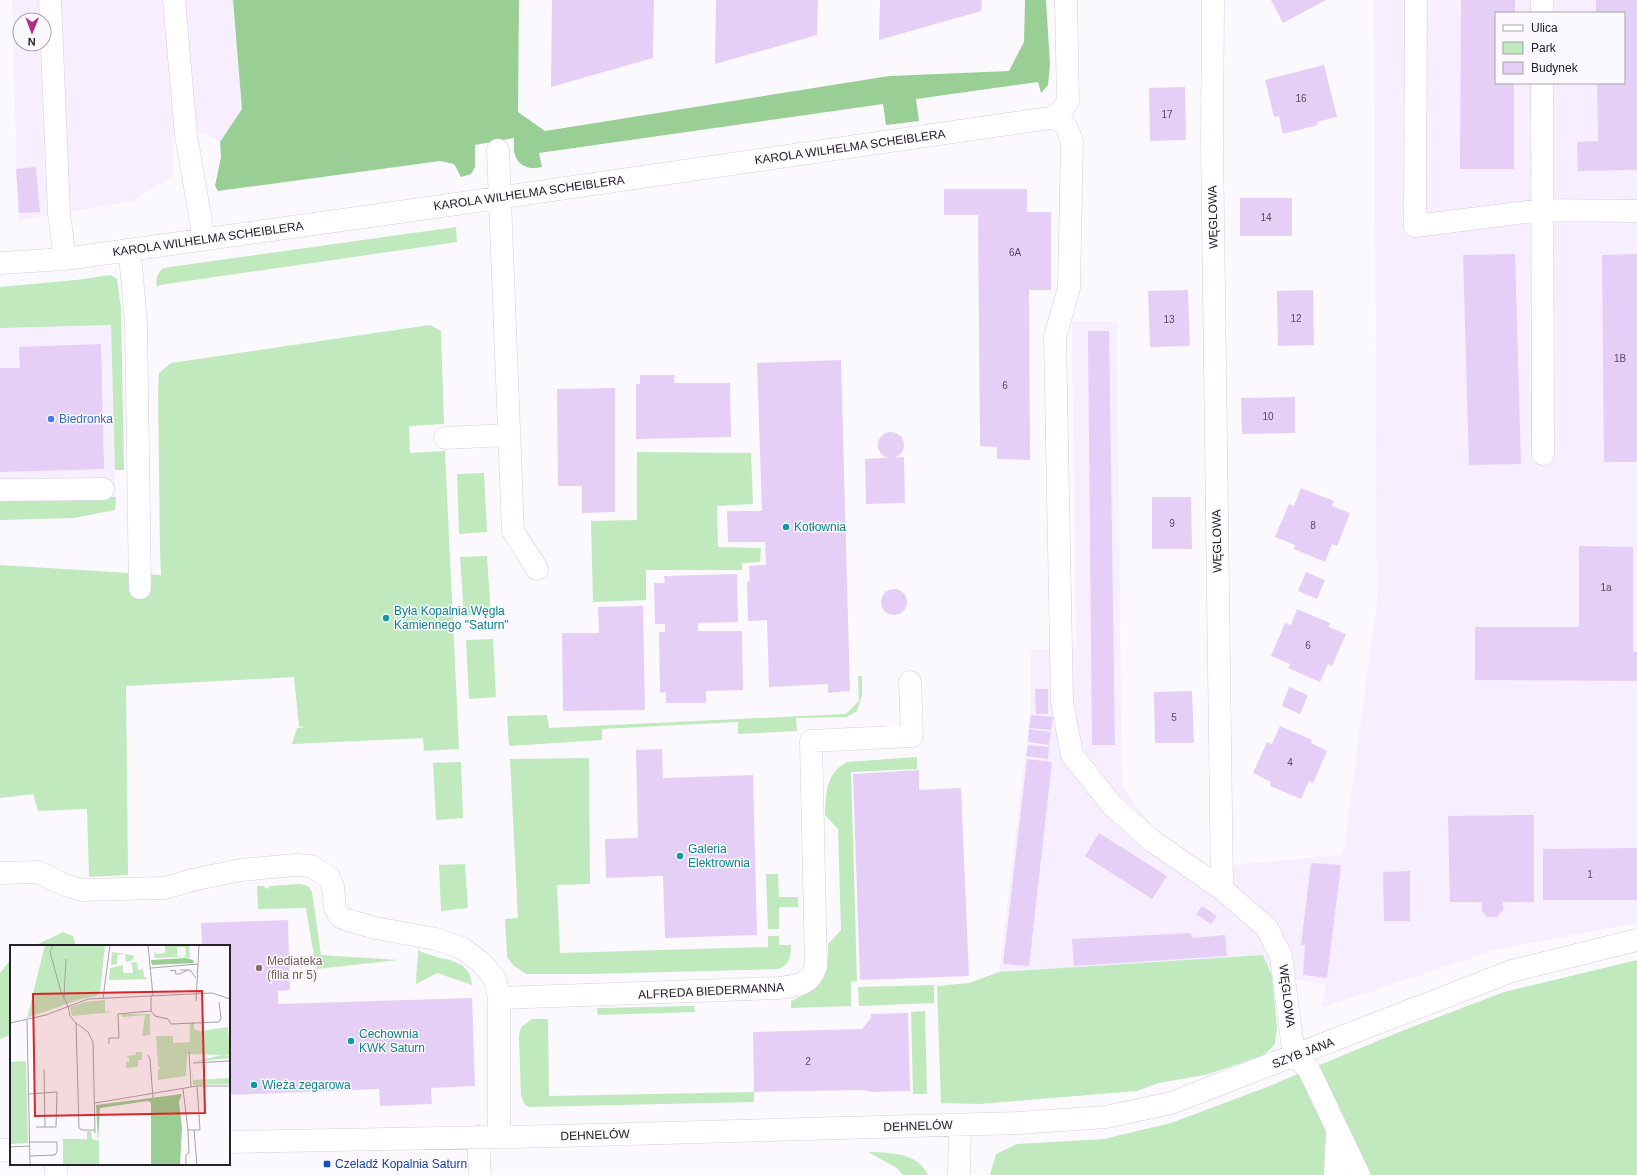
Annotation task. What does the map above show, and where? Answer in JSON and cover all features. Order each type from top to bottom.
[{"type":"street","points":[[50,0],[59,213],[66,259]]},
{"type":"street","points":[[174,0],[186,135],[204,239]]},
{"type":"street","points":[[1066,0],[1069,86],[1068,100],[1062,111],[1057,115],[1067,128],[1072,142],[1069,288],[1055,337],[1062,702],[1072,755],[1112,806],[1151,840],[1222,889]]},
{"type":"street","name":"WĘGLOWA","points":[[1213,0],[1212,145],[1222,889],[1267,928],[1281,956],[1294,1056]]},
{"type":"street","points":[[1416,0],[1415,226],[1542,210],[1637,212]]},
{"type":"street","points":[[1542,0],[1542,12]]},
{"type":"street","points":[[1542,84],[1543,454]]},
{"type":"street","name":"KAROLA WILHELMA SCHEIBLERA","points":[[0,263],[66,259],[500,197],[912,146],[1050,118],[1057,115]]},
{"type":"street","points":[[498,150],[508,435],[513,531],[537,569]]},
{"type":"street","points":[[127,250],[131,266],[136,322],[140,588]]},
{"type":"street","points":[[445,438],[508,435]]},
{"type":"street","points":[[0,490],[103,489]]},
{"type":"street","name":"ALFREDA BIEDERMANNA","points":[[499,998],[735,991],[793,987],[806,982],[813,974],[816,966],[811,741],[912,736],[910,682]]},
{"type":"street","points":[[0,873],[38,872],[65,885],[82,890],[164,888],[192,880],[241,870],[296,865],[311,866],[328,877],[333,887],[335,908],[340,917],[351,922],[375,928],[436,939],[462,948],[475,956],[495,979],[499,998],[489,1137],[480,1175]]},
{"type":"street","name":"SZYB JANA","points":[[960,1125],[1106,1117],[1171,1103],[1512,971],[1637,940]]},
{"type":"street","points":[[1294,1056],[1308,1068],[1359,1175]]},
{"type":"street","points":[[959,1175],[960,1125]]},
{"type":"street","name":"DEHNELÓW","points":[[230,1142],[960,1125]]},
{"type":"street","points":[[1335,1175],[1337,1129]]},
{"type":"shaded area","points":[[12,0],[233,0],[242,109],[220,142],[203,132],[173,136],[173,176],[132,201],[18,221],[13,52],[52,52],[52,12],[12,12]]},
{"type":"shaded area","points":[[1374,0],[1637,0],[1637,923],[1499,949],[1321,1008],[1326,984],[1272,976],[1263,955],[999,972],[1031,707],[1031,650],[1076,646],[1072,321],[1117,321],[1122,786],[1152,826],[1202,868],[1343,855],[1377,602]]},
{"type":"shaded area","name":"Biedronka","points":[[111,325],[116,497],[0,499],[0,328]]},
{"type":"green space","points":[[233,0],[519,0],[518,112],[545,131],[889,76],[1009,71],[1024,42],[1025,0],[1046,0],[1050,65],[1048,85],[1041,93],[1038,82],[916,99],[919,121],[886,125],[883,104],[539,153],[542,167],[533,168],[522,165],[517,159],[514,151],[514,138],[475,145],[475,167],[471,174],[461,177],[454,164],[440,161],[218,191],[215,186],[221,157],[220,142],[242,109]]},
{"type":"green space","points":[[456,227],[457,242],[160,285],[157,287],[156,284],[159,272],[163,268]]},
{"type":"green space","points":[[111,275],[117,279],[121,309],[124,470],[115,470],[111,325],[0,328],[0,287],[76,280]]},
{"type":"green space","points":[[430,325],[441,331],[444,424],[409,426],[410,453],[445,451],[459,749],[424,751],[423,738],[292,744],[297,728],[305,727],[299,726],[294,677],[126,686],[128,875],[89,877],[87,809],[38,811],[33,794],[0,798],[0,565],[161,575],[158,389],[159,373],[171,363]]},
{"type":"green space","points":[[637,452],[751,453],[753,504],[717,506],[718,547],[761,548],[760,562],[742,563],[742,570],[646,570],[646,600],[593,602],[591,521],[637,520]]},
{"type":"green space","points":[[484,473],[487,532],[459,534],[457,474]]},
{"type":"green space","points":[[116,497],[115,510],[74,518],[0,520],[0,499]]},
{"type":"green space","points":[[487,556],[491,614],[464,616],[460,557]]},
{"type":"green space","points":[[493,639],[496,697],[469,699],[466,640]]},
{"type":"green space","points":[[858,676],[862,676],[862,695],[857,711],[847,717],[796,718],[797,731],[738,734],[738,722],[602,729],[602,740],[509,746],[507,716],[547,715],[549,728],[846,714],[859,701]]},
{"type":"green space","points":[[917,757],[917,769],[851,772],[857,981],[851,982],[851,1006],[791,1008],[791,1001],[808,992],[820,979],[827,964],[828,944],[841,930],[838,829],[825,815],[828,784],[831,778],[840,767],[847,762]]},
{"type":"green space","points":[[589,758],[590,884],[557,885],[560,953],[768,947],[768,936],[779,936],[779,945],[791,945],[791,953],[786,964],[779,969],[589,974],[526,974],[513,965],[507,957],[505,919],[518,918],[510,759]]},
{"type":"green space","points":[[461,762],[463,818],[436,820],[433,763]]},
{"type":"green space","points":[[465,864],[468,908],[441,911],[439,865]]},
{"type":"green space","points":[[766,874],[778,874],[779,897],[798,897],[798,907],[779,907],[779,929],[768,929]]},
{"type":"green space","points":[[300,884],[308,886],[312,892],[321,955],[398,960],[316,969],[306,908],[258,909],[257,886],[263,886],[267,889],[270,886]]},
{"type":"green space","points":[[63,932],[73,936],[76,945],[36,945]]},
{"type":"green space","points":[[418,950],[426,954],[459,964],[466,969],[470,975],[472,985],[437,973],[416,984]]},
{"type":"green space","points":[[1263,955],[1272,976],[1277,1028],[1275,1044],[1264,1055],[1209,1074],[1159,1083],[1136,1091],[979,1104],[941,1103],[937,986],[969,983],[999,972]]},
{"type":"green space","points":[[10,960],[10,1035],[0,1039],[0,973]]},
{"type":"green space","points":[[1637,960],[1637,1175],[990,1175],[996,1154],[1017,1144],[1104,1139],[1171,1123],[1267,1087],[1399,1032],[1504,992]]},
{"type":"green space","points":[[934,985],[934,1003],[859,1006],[858,987]]},
{"type":"green space","points":[[694,1006],[695,1012],[598,1015],[597,1008]]},
{"type":"green space","points":[[925,1011],[927,1094],[913,1094],[911,1012]]},
{"type":"green space","points":[[532,1019],[548,1019],[549,1096],[754,1092],[754,1102],[529,1107],[525,1105],[521,1096],[519,1036],[521,1027]]},
{"type":"green space","points":[[868,1152],[902,1155],[910,1158],[923,1167],[928,1175],[903,1175],[897,1168]]},
{"type":"building","points":[[552,0],[654,0],[653,58],[551,87]]},
{"type":"building","points":[[716,0],[818,0],[817,35],[715,64]]},
{"type":"building","points":[[880,0],[982,0],[981,11],[879,40]]},
{"type":"building","points":[[1271,0],[1326,0],[1283,23]]},
{"type":"building","points":[[1461,0],[1515,0],[1515,12],[1495,12],[1495,84],[1514,84],[1514,169],[1460,169]]},
{"type":"building","points":[[1596,0],[1637,0],[1637,170],[1578,171],[1577,142],[1598,141],[1597,84],[1625,84],[1625,12],[1596,12]]},
{"type":"building","points":[[1324,65],[1337,117],[1317,122],[1318,125],[1283,134],[1279,116],[1274,117],[1265,80]]},
{"type":"building","points":[[1185,87],[1186,140],[1150,141],[1149,88]]},
{"type":"building","points":[[36,167],[40,212],[19,213],[16,169]]},
{"type":"building","points":[[944,189],[1027,189],[1027,212],[1051,212],[1051,290],[1029,290],[1030,460],[997,459],[997,447],[980,446],[978,215],[944,215]]},
{"type":"building","points":[[1240,198],[1292,198],[1292,236],[1240,236]]},
{"type":"building","points":[[1515,254],[1521,464],[1469,465],[1463,255]]},
{"type":"building","points":[[1637,254],[1637,462],[1604,462],[1602,255]]},
{"type":"building","points":[[1188,290],[1190,346],[1150,347],[1148,291]]},
{"type":"building","points":[[1313,290],[1314,345],[1278,346],[1277,291]]},
{"type":"building","points":[[1088,331],[1109,331],[1115,745],[1092,745]]},
{"type":"building","name":"Biedronka","points":[[101,344],[104,469],[0,472],[0,368],[20,368],[19,347]]},
{"type":"building","name":"Kotłownia","points":[[841,360],[850,691],[828,693],[828,684],[769,687],[767,620],[748,621],[747,581],[750,581],[749,566],[766,565],[765,542],[728,542],[727,511],[762,511],[757,363]]},
{"type":"building","points":[[640,375],[675,375],[674,383],[730,383],[731,437],[636,439],[636,384],[640,384]]},
{"type":"building","points":[[615,388],[615,512],[582,513],[582,486],[558,486],[557,389]]},
{"type":"building","points":[[1295,397],[1295,433],[1242,434],[1241,398]]},
{"type":"building","points":[[891,432],[900,436],[904,445],[900,454],[891,458],[882,454],[878,445],[882,436]]},
{"type":"building","points":[[904,457],[905,503],[866,504],[865,459]]},
{"type":"building","points":[[1301,488],[1334,501],[1332,506],[1350,513],[1337,546],[1332,544],[1325,562],[1294,549],[1295,545],[1275,537],[1289,504],[1294,506]]},
{"type":"building","points":[[1152,497],[1191,497],[1192,549],[1152,549]]},
{"type":"building","points":[[1579,546],[1633,547],[1633,652],[1637,652],[1637,681],[1475,680],[1475,627],[1579,627]]},
{"type":"building","points":[[1306,572],[1325,580],[1317,599],[1298,591]]},
{"type":"building","points":[[737,574],[738,622],[698,623],[698,631],[742,631],[743,690],[706,691],[706,703],[666,703],[666,692],[660,693],[659,632],[665,632],[665,624],[655,624],[654,583],[665,583],[664,576]]},
{"type":"building","points":[[894,589],[903,593],[907,602],[903,611],[894,615],[885,611],[881,602],[885,593]]},
{"type":"building","points":[[643,606],[645,710],[563,711],[562,633],[599,633],[598,607]]},
{"type":"building","points":[[1297,609],[1330,623],[1329,627],[1346,634],[1332,666],[1328,664],[1320,682],[1288,668],[1290,664],[1271,656],[1285,623],[1291,625]]},
{"type":"building","points":[[1289,687],[1308,695],[1300,714],[1282,706]]},
{"type":"building","points":[[1035,689],[1048,689],[1048,714],[1036,714]]},
{"type":"building","points":[[1192,691],[1194,743],[1155,743],[1154,692]]},
{"type":"building","points":[[1031,715],[1053,717],[1051,730],[1029,728]]},
{"type":"building","points":[[1280,726],[1312,740],[1311,743],[1327,751],[1313,783],[1309,781],[1301,799],[1270,786],[1271,782],[1253,773],[1267,742],[1272,744]]},
{"type":"building","points":[[1029,729],[1051,732],[1049,745],[1028,742]]},
{"type":"building","points":[[1028,745],[1049,747],[1048,759],[1026,756]]},
{"type":"building","name":"Galeria Elektrownia","points":[[662,749],[663,778],[753,775],[757,935],[665,938],[663,876],[606,878],[605,839],[638,838],[636,750]]},
{"type":"building","points":[[1027,759],[1052,762],[1029,966],[1003,964]]},
{"type":"building","points":[[919,770],[919,790],[961,788],[969,976],[860,980],[853,774]]},
{"type":"building","points":[[1534,815],[1534,902],[1503,902],[1503,910],[1497,917],[1487,917],[1482,911],[1482,902],[1450,902],[1448,816]]},
{"type":"building","points":[[1099,833],[1167,876],[1152,899],[1085,856]]},
{"type":"building","points":[[1637,848],[1637,900],[1543,900],[1543,849]]},
{"type":"building","points":[[1311,863],[1341,865],[1327,978],[1303,975],[1305,945],[1301,945]]},
{"type":"building","points":[[1410,871],[1410,921],[1384,921],[1383,872]]},
{"type":"building","points":[[1202,906],[1217,916],[1211,924],[1196,914]]},
{"type":"building","name":"Cechownia KWK Saturn","points":[[288,920],[290,990],[278,991],[278,1004],[472,998],[475,1086],[431,1088],[432,1104],[380,1106],[379,1089],[230,1095],[230,945],[202,945],[201,923]]},
{"type":"building","points":[[1191,933],[1192,938],[1225,935],[1227,956],[1074,966],[1072,939]]},
{"type":"building","points":[[908,1013],[910,1091],[872,1092],[863,1090],[754,1092],[753,1032],[862,1029],[871,1018],[871,1014]]},
{"type":"place","name":"Biedronka","points":[[51,419]]},
{"type":"place","name":"Kotłownia","points":[[786,527]]},
{"type":"place","name":"Była Kopalnia Węgla Kamiennego \"Saturn\"","points":[[386,618]]},
{"type":"place","name":"Galeria Elektrownia","points":[[680,856]]},
{"type":"place","name":"Mediateka (filia nr 5)","points":[[259,968]]},
{"type":"place","name":"Cechownia KWK Saturn","points":[[351,1041]]},
{"type":"place","name":"Wieża zegarowa","points":[[254,1085]]},
{"type":"place","name":"Czeladź Kopalnia Saturn","points":[[327,1164]]}]
